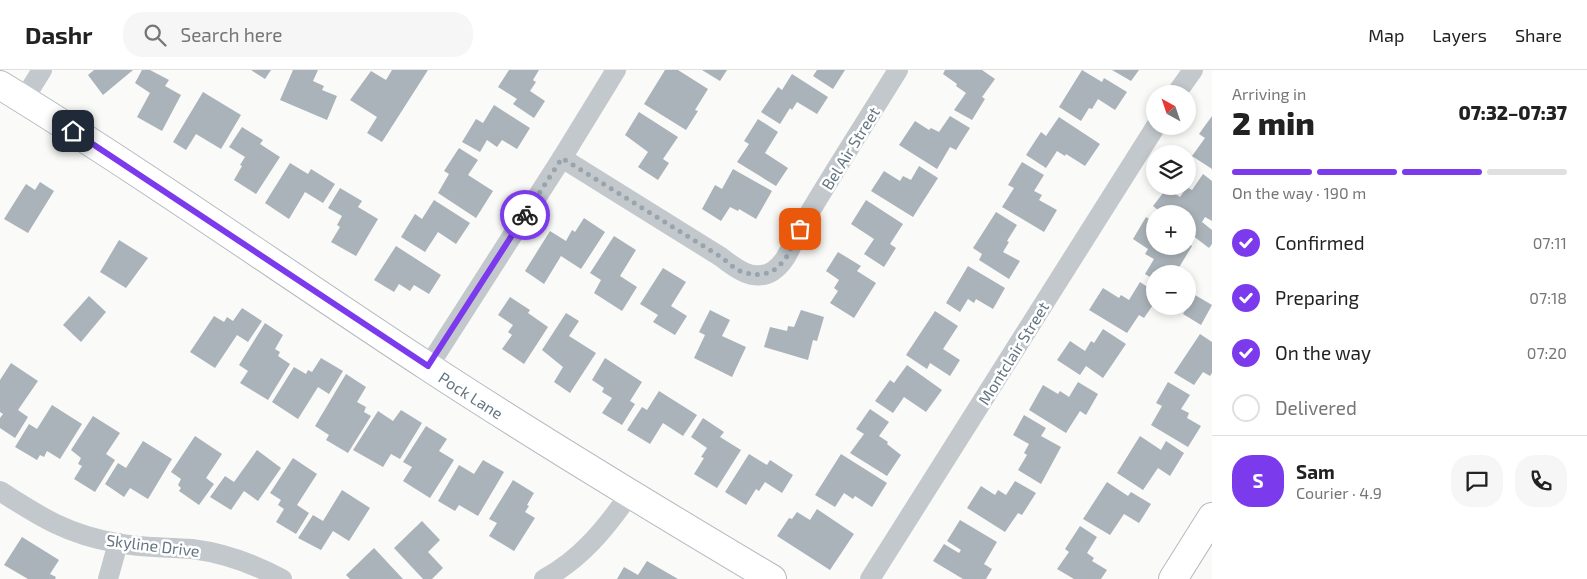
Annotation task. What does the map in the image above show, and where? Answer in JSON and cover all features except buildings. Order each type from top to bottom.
[{"type":"street","points":[[24,99],[42,70]]},
{"type":"street","points":[[428,366],[562,158],[616,70]]},
{"type":"street","name":"Bel Air Street","points":[[562,158],[721,257],[737,270],[754,275],[768,273],[785,260],[800,229],[898,70]]},
{"type":"street","points":[[1182,85],[1193,70]]},
{"type":"street","name":"Pock Lane","points":[[0,85],[428,366],[629,495],[772,579]]},
{"type":"street","name":"Montclair Street","points":[[870,579],[1150,135]]},
{"type":"street","name":"Skyline Drive","points":[[0,491],[42,518],[74,533],[118,544],[194,549],[231,557],[263,569],[282,579]]},
{"type":"street","points":[[544,579],[584,551],[608,526],[629,495]]},
{"type":"street","points":[[1174,579],[1212,516]]},
{"type":"street","points":[[108,579],[118,544]]},
{"type":"way so far","points":[[525,215],[562,158],[721,257],[737,270],[754,275],[773,271],[785,260],[800,229]]},
{"type":"route","points":[[73,131],[428,366],[525,215]]}]
